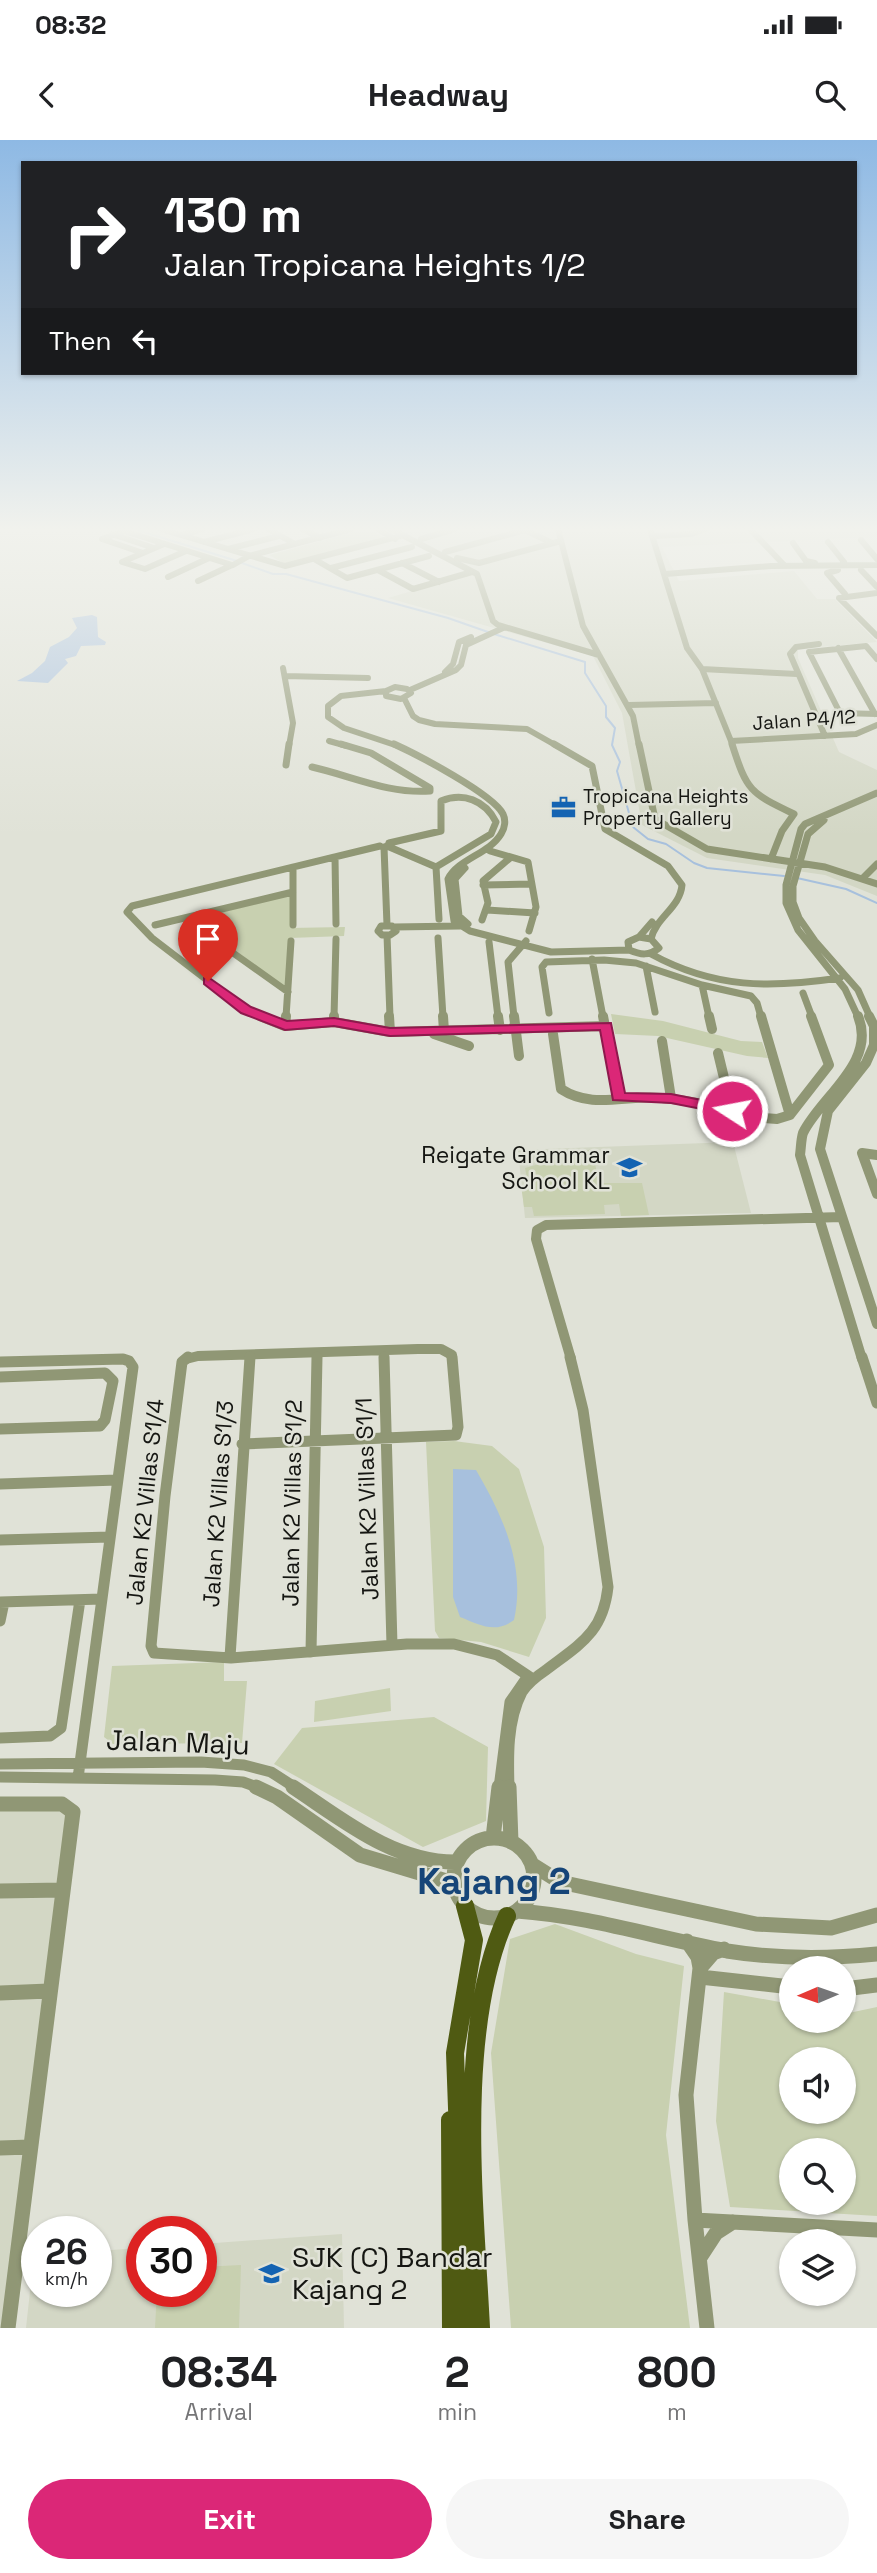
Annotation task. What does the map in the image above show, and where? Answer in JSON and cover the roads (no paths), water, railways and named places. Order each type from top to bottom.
[{"type":"main road","points":[[451,2328],[449,2100],[474,1940],[466,1906]]},
{"type":"main road","points":[[481,2328],[473,2115],[475,2062],[480,2015],[495,1944],[512,1914]]},
{"type":"main road","points":[[455,2053],[465,2328]]},
{"type":"main road","points":[[475,2062],[489,2328]]},
{"type":"street","points":[[488,631],[466,645],[461,665],[456,670],[408,690],[395,687],[386,692],[353,696],[341,700],[332,708],[332,714],[341,723],[405,744],[502,803],[512,817],[512,829],[503,841],[460,871],[455,879],[459,916],[465,923],[526,938],[566,953],[628,948],[639,954],[651,954],[683,970],[733,982],[784,986],[841,975]]},
{"type":"street","points":[[511,631],[599,655]]},
{"type":"street","points":[[586,631],[629,705],[655,819],[707,849],[776,860],[795,867],[825,867],[877,884]]},
{"type":"street","points":[[682,631],[687,648],[702,669],[744,781],[750,790],[794,814],[782,831],[776,860]]},
{"type":"street","points":[[825,736],[790,654],[796,647],[803,645],[855,641]]},
{"type":"street","points":[[838,648],[876,714]]},
{"type":"street","points":[[876,714],[840,713],[808,652],[870,648],[877,659]]},
{"type":"street","points":[[283,668],[293,723],[286,765]]},
{"type":"street","points":[[702,669],[797,674]]},
{"type":"street","points":[[285,676],[368,678]]},
{"type":"street","points":[[386,692],[389,697],[403,698],[411,695],[408,690]]},
{"type":"street","points":[[386,692],[341,696],[328,706],[328,717],[342,728],[393,743],[415,754],[495,804],[502,810],[507,821],[506,828],[495,842],[451,873],[448,878],[452,918],[450,924],[391,930]]},
{"type":"street","points":[[403,698],[407,716],[417,723],[520,730],[586,767],[599,827],[666,869],[676,881],[677,892],[674,898],[639,937],[628,942],[628,948]]},
{"type":"street","points":[[403,698],[413,716],[419,720],[435,724],[527,729],[592,766],[601,820],[606,829],[668,866],[682,885],[680,898],[656,925],[651,939]]},
{"type":"street","points":[[629,705],[716,703]]},
{"type":"street","name":"Jalan P4/12","points":[[731,741],[856,734],[877,725]]},
{"type":"street","points":[[312,767],[373,786],[409,791],[420,788],[424,783],[371,753],[329,741]]},
{"type":"street","points":[[795,867],[794,854],[805,824],[877,793]]},
{"type":"street","points":[[439,866],[491,834],[495,827],[494,815],[476,799],[443,799],[441,831],[127,909],[152,938],[246,1010],[285,1026],[334,1022],[390,1032],[500,1030],[516,1024],[605,1022]]},
{"type":"street","points":[[877,799],[823,820],[811,829],[795,867],[786,903],[798,930],[826,965],[858,990],[875,1028],[873,1054],[828,1111],[821,1138],[822,1160],[877,1324]]},
{"type":"street","points":[[385,847],[439,866]]},
{"type":"street","points":[[385,847],[391,930],[390,1032]]},
{"type":"street","points":[[490,851],[528,862],[535,913],[526,938],[508,962],[519,1056]]},
{"type":"street","points":[[776,860],[794,854]]},
{"type":"street","points":[[335,857],[336,924]]},
{"type":"street","points":[[477,926],[487,910],[484,879],[510,858]]},
{"type":"street","points":[[863,878],[877,864]]},
{"type":"street","points":[[439,866],[442,923]]},
{"type":"street","points":[[293,867],[293,925]]},
{"type":"street","points":[[483,885],[531,884]]},
{"type":"street","points":[[789,885],[799,918],[841,975],[863,1027],[863,1044],[858,1061],[800,1140],[804,1172],[877,1403]]},
{"type":"street","points":[[155,925],[293,892]]},
{"type":"street","points":[[487,910],[535,913]]},
{"type":"street","points":[[452,918],[461,926]]},
{"type":"street","points":[[191,923],[288,992]]},
{"type":"street","points":[[442,923],[477,926]]},
{"type":"street","points":[[391,930],[477,926]]},
{"type":"street","points":[[639,937],[651,939],[675,961],[723,975],[771,981],[820,979],[845,989]]},
{"type":"street","points":[[438,938],[444,1031]]},
{"type":"street","points":[[334,1022],[336,939]]},
{"type":"street","points":[[285,1026],[291,941]]},
{"type":"street","points":[[489,943],[500,1030]]},
{"type":"street","points":[[651,954],[659,948]]},
{"type":"street","points":[[592,960],[618,1097]]},
{"type":"street","points":[[790,1115],[756,1000],[751,996],[702,985],[646,966],[615,960],[551,961],[542,965],[563,1091],[599,1102],[618,1097],[671,1098],[771,1119],[790,1115],[829,1065],[803,993]]},
{"type":"street","points":[[820,979],[826,965]]},
{"type":"street","points":[[646,966],[655,1012]]},
{"type":"street","points":[[702,985],[712,1029]]},
{"type":"street","points":[[427,1031],[469,1045]]},
{"type":"street","points":[[662,1041],[671,1098]]},
{"type":"street","points":[[718,1053],[732,1111]]},
{"type":"street","points":[[787,1104],[793,1108],[798,1107]]},
{"type":"street","points":[[877,1155],[862,1153],[877,1195]]},
{"type":"street","points":[[800,1219],[815,1206]]},
{"type":"street","points":[[493,1838],[506,1717],[510,1702],[525,1677],[547,1669],[594,1632],[603,1620],[607,1606],[608,1587],[583,1410],[570,1356],[547,1283],[536,1239],[537,1230],[546,1224],[559,1223],[842,1217]]},
{"type":"street","points":[[800,1219],[824,1229]]},
{"type":"street","points":[[242,1444],[456,1435],[458,1427],[452,1355],[441,1349],[250,1355]]},
{"type":"street","name":"Jalan K2 Villas S1/1","points":[[384,1351],[392,1645]]},
{"type":"street","name":"Jalan K2 Villas S1/2","points":[[311,1652],[317,1354]]},
{"type":"street","name":"Jalan K2 Villas S1/4","points":[[230,1657],[165,1655],[154,1653],[151,1646],[165,1496],[182,1362],[188,1357],[250,1355]]},
{"type":"street","name":"Jalan K2 Villas S1/3","points":[[230,1657],[242,1444],[250,1355]]},
{"type":"street","points":[[0,1362],[123,1359],[129,1361],[133,1367],[78,1778]]},
{"type":"street","points":[[0,1377],[105,1374],[113,1381],[105,1420],[100,1426],[0,1429]]},
{"type":"street","points":[[0,1484],[117,1480]]},
{"type":"street","points":[[0,1540],[110,1537]]},
{"type":"street","points":[[0,1622],[2,1602],[102,1599]]},
{"type":"street","points":[[0,1738],[50,1736],[61,1728],[80,1600]]},
{"type":"street","points":[[230,1657],[392,1645],[464,1646],[485,1650],[525,1677]]},
{"type":"street","points":[[511,1842],[510,1755],[514,1722],[525,1677]]},
{"type":"street","name":"Jalan Maju","points":[[0,1764],[201,1762],[244,1765],[271,1772],[362,1833],[397,1851],[432,1862],[455,1862]]},
{"type":"street","name":"Jalan Maju","points":[[0,1777],[247,1783],[278,1798],[329,1838],[359,1854],[390,1868],[453,1883]]},
{"type":"street","points":[[0,1804],[62,1804],[73,1812],[9,2325]]},
{"type":"street","points":[[512,1914],[527,1902],[534,1891],[536,1878],[527,1855],[511,1842],[493,1838],[467,1847],[455,1862],[453,1883],[457,1896],[466,1906],[485,1916],[555,1912],[759,1955],[835,1959],[877,1954]]},
{"type":"street","points":[[533,1865],[560,1882],[756,1924],[831,1928],[877,1915]]},
{"type":"street","points":[[0,1891],[63,1889]]},
{"type":"street","points":[[687,1941],[698,1957],[700,1973],[686,2095],[695,2220],[707,2328]]},
{"type":"street","points":[[700,1973],[713,1953],[724,1949]]},
{"type":"street","points":[[700,1973],[779,1985]]},
{"type":"street","points":[[856,1988],[877,1985]]},
{"type":"street","points":[[0,1993],[49,1991]]},
{"type":"street","points":[[0,2148],[30,2147]]},
{"type":"street","points":[[695,2220],[877,2230]]},
{"type":"street","points":[[699,2259],[709,2240],[733,2222]]},
{"type":"water","points":[[74,631],[98,631],[98,637],[106,642],[105,645],[81,646],[76,656],[65,659],[68,663],[48,683],[17,681],[32,673],[45,661],[50,647]]},
{"type":"water","points":[[453,1469],[476,1470],[495,1505],[510,1542],[517,1580],[517,1600],[514,1620],[500,1627],[487,1627],[460,1617],[453,1597]]},
{"type":"waterway","points":[[494,634],[585,662],[585,673],[606,706],[606,717],[615,728],[612,745],[620,762],[617,771],[633,827],[648,839],[666,844],[694,863],[707,868],[784,876]]},
{"type":"waterway","points":[[797,878],[846,889],[877,903]]},
{"type":"place","name":"Tropicana Heights Property Gallery","points":[[563,807]]},
{"type":"place","name":"Reigate Grammar School KL","points":[[630,1168]]},
{"type":"place","name":"SJK (C) Bandar Kajang 2","points":[[272,2273]]},
{"type":"district","name":"Kajang 2","points":[[494,1881]]}]
